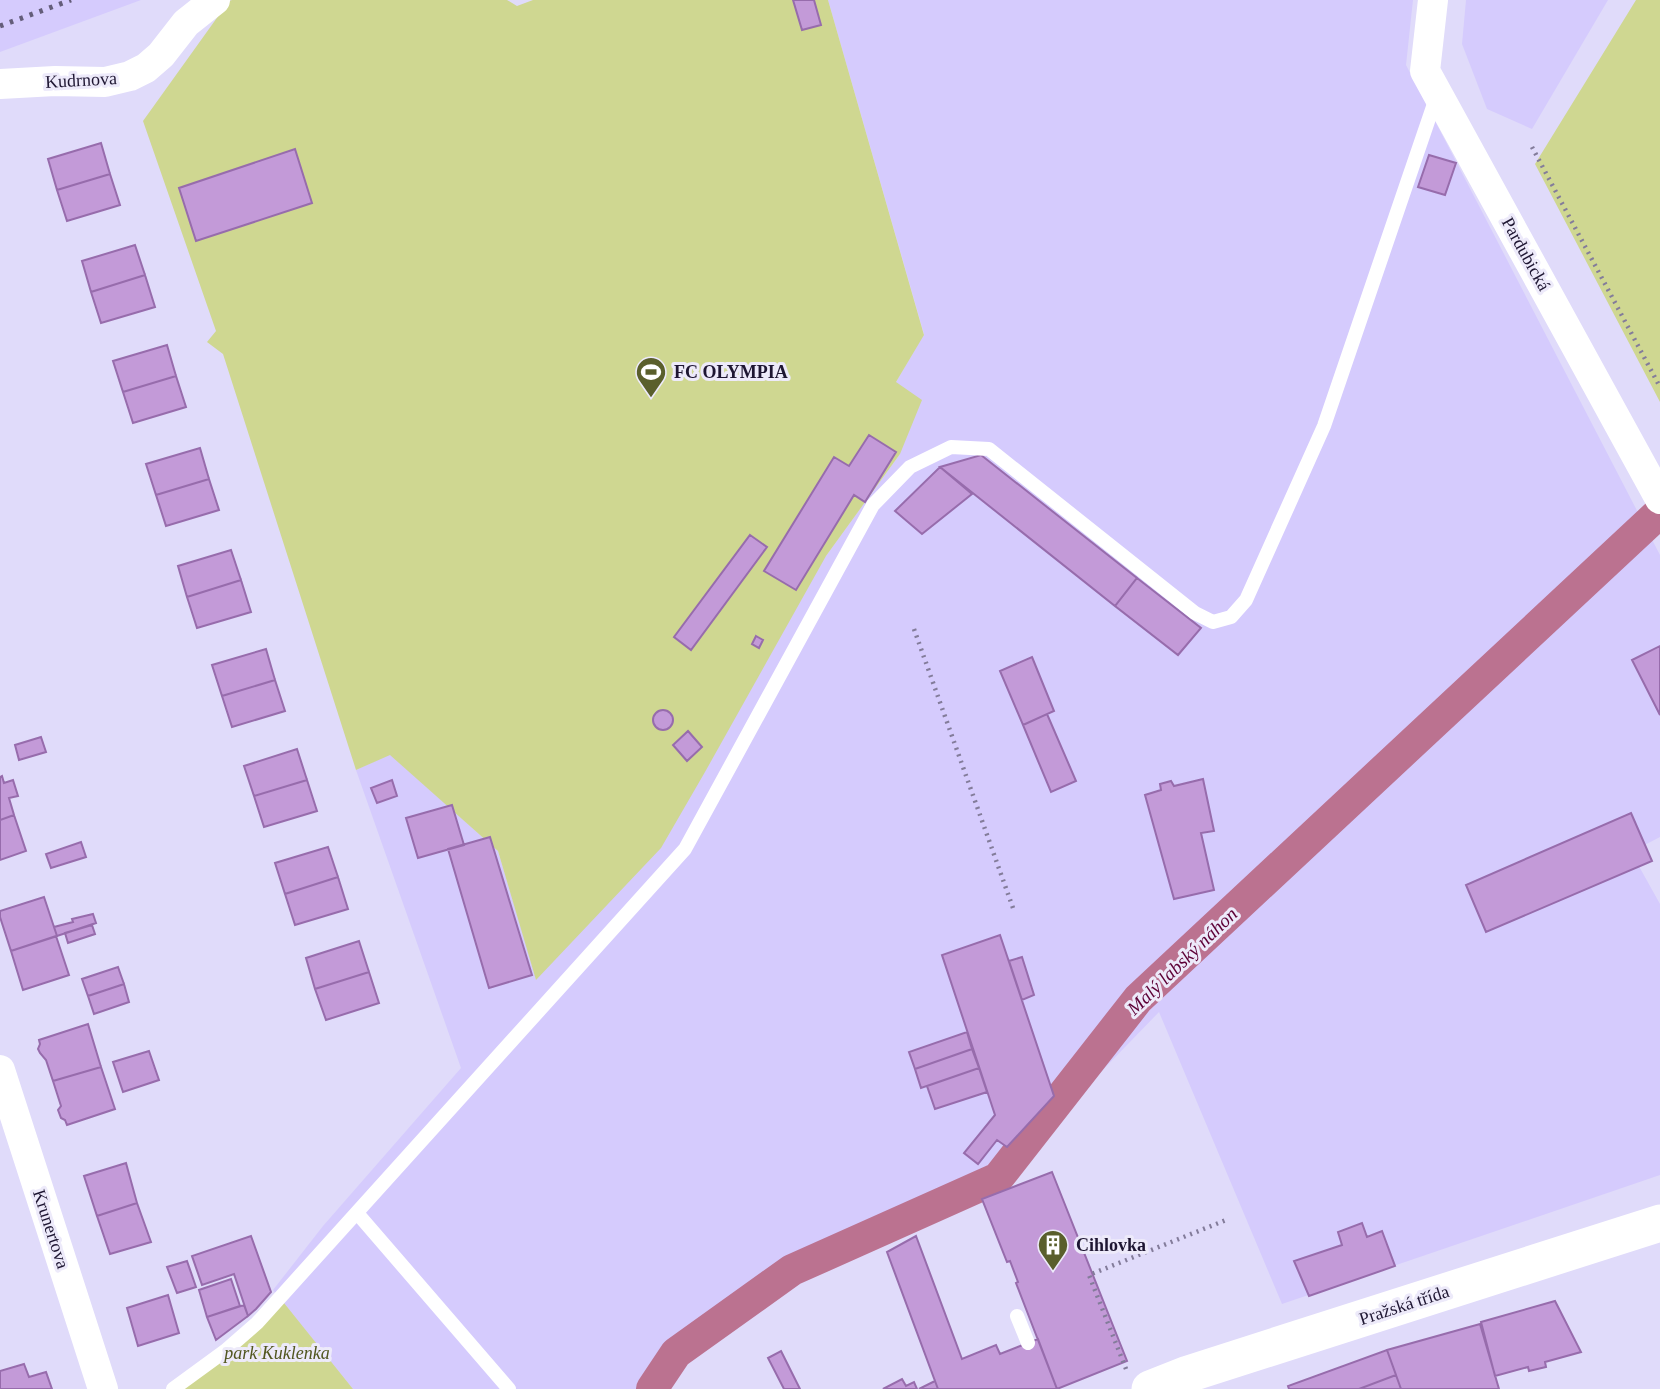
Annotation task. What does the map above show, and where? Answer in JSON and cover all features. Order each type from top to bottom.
[{"type":"street","name":"Kudrnova","points":[[0,84],[55,80],[105,82],[130,76],[146,68],[161,55],[186,23],[215,0]]},
{"type":"street","name":"Pardubická","points":[[1433,0],[1425,71],[1656,492]]},
{"type":"street","name":"Krunertova","points":[[0,1070],[103,1389]]},
{"type":"street","name":"Pražská třída","points":[[1138,1380],[1188,1374],[1660,1223]]},
{"type":"lane","points":[[173,1389],[225,1352],[257,1323],[685,849],[873,505],[910,467],[951,447],[989,449],[1195,613],[1213,622],[1231,617],[1246,600],[1324,426],[1438,93]]},
{"type":"lane","points":[[357,1213],[509,1389]]},
{"type":"lane","points":[[1017,1317],[1028,1343]]},
{"type":"path","points":[[1532,147],[1660,387]]},
{"type":"path","points":[[915,629],[1013,908]]},
{"type":"path","points":[[1138,1380],[1089,1275],[1226,1220]]},
{"type":"shaded area","points":[[0,0],[141,0],[0,52]]},
{"type":"shaded area","points":[[828,0],[1413,0],[1406,65],[1660,555],[1660,837],[1631,852],[1660,904],[1660,1175],[1282,1304],[1159,1012],[998,1178],[898,1220],[692,1334],[641,1389],[353,1389],[273,1290],[323,1226],[461,1068],[356,770],[390,754],[498,851],[536,979],[826,556],[900,454],[896,382],[924,334]]},
{"type":"shaded area","points":[[1466,0],[1608,0],[1532,129],[1487,109],[1462,44]]},
{"type":"green space","points":[[232,0],[507,0],[517,6],[533,0],[828,0],[924,335],[896,382],[922,400],[900,454],[826,556],[661,848],[536,980],[498,851],[390,755],[356,770],[223,354],[207,342],[216,331],[143,121]]},
{"type":"green space","points":[[1636,0],[1660,0],[1660,402],[1535,164]]},
{"type":"green space","name":"park Kuklenka","points":[[280,1298],[353,1389],[173,1389]]},
{"type":"building","points":[[793,0],[814,0],[821,25],[802,30]]},
{"type":"building","points":[[101,143],[110,174],[57,190],[48,159]]},
{"type":"building","points":[[295,149],[312,203],[196,241],[179,188]]},
{"type":"building","points":[[1429,155],[1456,163],[1445,195],[1418,187]]},
{"type":"building","points":[[110,174],[120,205],[67,221],[57,190]]},
{"type":"building","points":[[135,245],[145,275],[91,292],[82,261]]},
{"type":"building","points":[[145,275],[155,307],[101,323],[91,292]]},
{"type":"building","points":[[167,345],[176,376],[123,392],[113,361]]},
{"type":"building","points":[[176,376],[186,407],[133,423],[123,392]]},
{"type":"building","points":[[869,435],[896,452],[865,502],[854,495],[796,590],[764,571],[834,457],[849,466]]},
{"type":"building","points":[[200,448],[209,479],[156,495],[146,464]]},
{"type":"building","points":[[981,455],[1137,578],[1115,606],[940,467]]},
{"type":"building","points":[[940,467],[972,494],[922,534],[895,511]]},
{"type":"building","points":[[209,479],[219,510],[166,526],[156,495]]},
{"type":"building","points":[[750,535],[767,547],[691,650],[674,637]]},
{"type":"building","points":[[231,550],[241,580],[187,597],[178,566]]},
{"type":"building","points":[[1137,578],[1201,628],[1178,655],[1115,606]]},
{"type":"building","points":[[241,580],[251,612],[197,628],[187,597]]},
{"type":"building","points":[[756,636],[763,640],[759,648],[752,644]]},
{"type":"building","points":[[1660,646],[1660,715],[1632,660]]},
{"type":"building","points":[[266,649],[275,680],[222,696],[212,665]]},
{"type":"building","points":[[1032,657],[1054,711],[1023,725],[1000,671]]},
{"type":"building","points":[[275,680],[285,711],[232,727],[222,696]]},
{"type":"building","points":[[663,710],[670,713],[673,720],[670,727],[663,730],[656,727],[653,720],[656,713]]},
{"type":"building","points":[[1047,714],[1076,781],[1051,792],[1023,725]]},
{"type":"building","points":[[688,731],[702,747],[687,761],[673,745]]},
{"type":"building","points":[[41,737],[46,752],[19,760],[15,745]]},
{"type":"building","points":[[297,749],[307,780],[254,796],[244,766]]},
{"type":"building","points":[[2,776],[4,783],[13,780],[18,796],[9,798],[14,815],[0,820],[0,777]]},
{"type":"building","points":[[1203,779],[1214,831],[1201,833],[1214,890],[1174,899],[1145,795],[1161,790],[1160,784],[1171,781],[1174,786]]},
{"type":"building","points":[[307,780],[317,811],[264,827],[254,796]]},
{"type":"building","points":[[392,780],[397,796],[377,803],[371,788]]},
{"type":"building","points":[[452,805],[464,845],[418,858],[406,818]]},
{"type":"building","points":[[1631,813],[1652,861],[1486,932],[1466,885]]},
{"type":"building","points":[[14,815],[26,851],[0,860],[0,820]]},
{"type":"building","points":[[490,837],[532,975],[489,988],[448,849]]},
{"type":"building","points":[[81,842],[86,857],[51,868],[46,854]]},
{"type":"building","points":[[328,847],[338,877],[285,894],[275,863]]},
{"type":"building","points":[[338,877],[348,909],[295,925],[285,894]]},
{"type":"building","points":[[44,897],[57,936],[11,951],[0,911]]},
{"type":"building","points":[[93,914],[96,923],[57,936],[54,927]]},
{"type":"building","points":[[92,925],[95,934],[68,943],[65,933]]},
{"type":"building","points":[[1000,935],[1054,1096],[1007,1147],[997,1140],[978,1164],[964,1153],[995,1115],[942,955]]},
{"type":"building","points":[[56,936],[69,975],[23,990],[11,951]]},
{"type":"building","points":[[359,941],[369,972],[315,989],[306,958]]},
{"type":"building","points":[[1022,957],[1034,995],[1022,1000],[1009,961]]},
{"type":"building","points":[[118,967],[124,984],[88,996],[82,979]]},
{"type":"building","points":[[369,972],[379,1003],[326,1020],[315,989]]},
{"type":"building","points":[[124,984],[129,1002],[94,1014],[88,996]]},
{"type":"building","points":[[88,1024],[101,1067],[53,1081],[46,1060],[38,1049],[39,1040]]},
{"type":"building","points":[[967,1032],[972,1049],[915,1069],[909,1052]]},
{"type":"building","points":[[972,1049],[979,1068],[921,1088],[915,1069]]},
{"type":"building","points":[[149,1051],[159,1080],[123,1092],[113,1062]]},
{"type":"building","points":[[101,1067],[115,1109],[67,1125],[58,1110],[61,1106],[53,1081]]},
{"type":"building","points":[[979,1068],[987,1092],[935,1109],[927,1086]]},
{"type":"building","points":[[126,1163],[137,1203],[97,1216],[84,1176]]},
{"type":"building","name":"Cihlovka","points":[[1052,1172],[1127,1361],[1057,1389],[1010,1261],[1007,1262],[982,1199]]},
{"type":"building","points":[[137,1203],[151,1242],[110,1254],[97,1216]]},
{"type":"building","points":[[1362,1223],[1367,1237],[1382,1231],[1395,1266],[1309,1296],[1294,1261],[1342,1245],[1338,1232]]},
{"type":"building","points":[[251,1236],[271,1292],[248,1316],[234,1274],[202,1285],[192,1256]]},
{"type":"building","points":[[916,1236],[962,1359],[996,1345],[1000,1354],[1038,1339],[1057,1389],[938,1389],[887,1252]]},
{"type":"building","points":[[187,1261],[196,1287],[177,1293],[167,1267]]},
{"type":"building","points":[[231,1279],[240,1306],[207,1317],[199,1290]]},
{"type":"building","points":[[168,1295],[179,1333],[138,1346],[127,1308]]},
{"type":"building","points":[[1555,1301],[1581,1352],[1545,1362],[1546,1367],[1529,1371],[1528,1367],[1495,1376],[1481,1322]]},
{"type":"building","points":[[244,1305],[248,1316],[216,1340],[207,1317]]},
{"type":"building","points":[[1480,1324],[1499,1389],[1401,1389],[1387,1350]]},
{"type":"building","points":[[1387,1350],[1396,1375],[1359,1389],[1289,1389],[1288,1386]]},
{"type":"building","points":[[781,1351],[800,1389],[784,1389],[768,1358]]},
{"type":"building","points":[[24,1364],[29,1377],[46,1372],[52,1389],[0,1389],[0,1371]]},
{"type":"building","points":[[1396,1375],[1401,1389],[1359,1389]]},
{"type":"building","points":[[902,1379],[906,1386],[914,1382],[917,1389],[883,1389]]},
{"type":"building","points":[[935,1381],[938,1389],[919,1389]]},
{"type":"waterway","name":"Malý labský náhon","points":[[652,1389],[676,1353],[792,1270],[998,1178],[1138,999],[1660,512]]},
{"type":"railway","points":[[0,26],[71,0]]},
{"type":"place","name":"FC OLYMPIA","points":[[651,399]]},
{"type":"place","name":"Cihlovka","points":[[1053,1272]]}]
